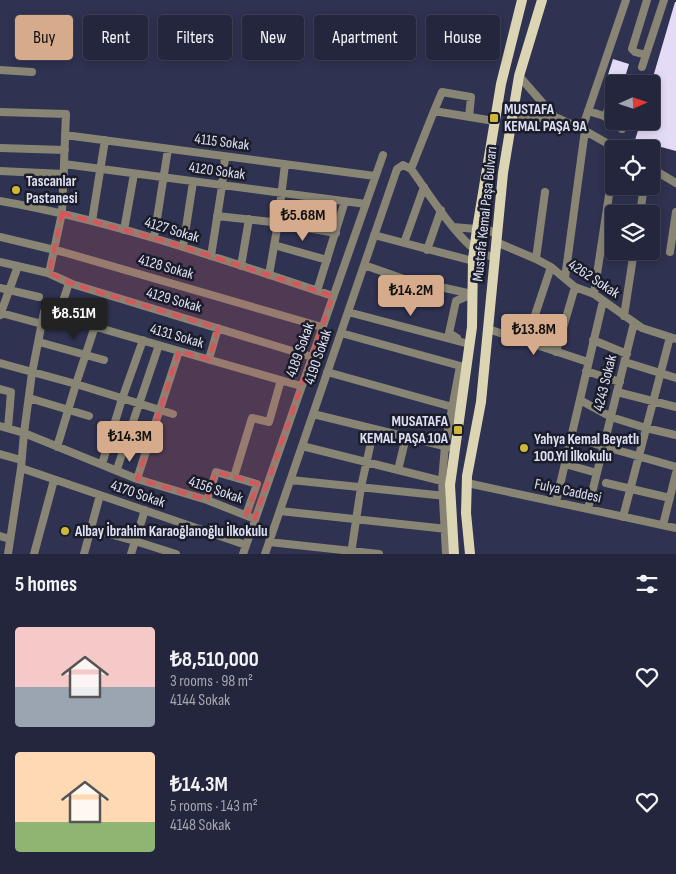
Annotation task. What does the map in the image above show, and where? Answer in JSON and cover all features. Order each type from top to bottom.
[{"type":"main road","name":"Mustafa Kemal Paşa Bulvarı","points":[[454,554],[448,529],[447,497],[450,485],[450,447],[463,366],[469,344],[476,229],[501,84],[522,0]]},
{"type":"main road","name":"Mustafa Kemal Paşa Bulvarı","points":[[470,554],[466,512],[467,483],[481,402],[510,127],[519,76],[542,0]]},
{"type":"street","points":[[565,278],[588,111],[626,0]]},
{"type":"street","points":[[646,55],[635,52],[632,49],[647,0]]},
{"type":"street","points":[[642,67],[662,0]]},
{"type":"street","points":[[0,70],[32,72]]},
{"type":"street","points":[[519,76],[555,117],[605,142]]},
{"type":"street","points":[[468,117],[471,97],[442,92],[411,169],[453,227],[474,249],[482,254],[495,257]]},
{"type":"street","points":[[434,111],[494,121]]},
{"type":"street","points":[[588,111],[605,116]]},
{"type":"street","points":[[0,112],[66,114],[62,213],[49,273]]},
{"type":"street","points":[[510,127],[524,120],[555,117]]},
{"type":"street","name":"4115 Sokak","points":[[65,135],[375,176]]},
{"type":"street","points":[[92,221],[105,140]]},
{"type":"street","points":[[0,148],[65,150]]},
{"type":"street","points":[[154,238],[168,149]]},
{"type":"street","name":"4189 Sokak","points":[[243,554],[382,155]]},
{"type":"street","points":[[211,256],[225,157]]},
{"type":"street","name":"4120 Sokak","points":[[64,164],[366,204]]},
{"type":"street","points":[[269,275],[285,164]]},
{"type":"street","name":"4190 Sokak","points":[[265,554],[396,168],[403,165],[411,169]]},
{"type":"street","points":[[0,171],[64,174]]},
{"type":"street","points":[[660,173],[676,183]]},
{"type":"street","points":[[124,230],[134,174]]},
{"type":"street","points":[[183,247],[193,182]]},
{"type":"street","points":[[404,243],[424,187]]},
{"type":"street","points":[[536,259],[546,192]]},
{"type":"street","points":[[594,294],[609,195]]},
{"type":"street","name":"4127 Sokak","points":[[0,201],[62,213],[154,238],[334,296]]},
{"type":"street","points":[[317,290],[345,201]]},
{"type":"street","points":[[427,250],[441,210]]},
{"type":"street","points":[[670,252],[676,212]]},
{"type":"street","points":[[218,216],[278,223],[336,233]]},
{"type":"street","points":[[240,266],[249,219]]},
{"type":"street","name":"4262 Sokak","points":[[453,227],[488,230],[497,238],[551,267],[575,287],[594,294],[642,328],[673,338]]},
{"type":"street","points":[[374,235],[473,261]]},
{"type":"street","name":"4128 Sokak","points":[[0,237],[55,250],[322,328]]},
{"type":"street","points":[[274,246],[327,260]]},
{"type":"street","points":[[624,316],[633,260]]},
{"type":"street","name":"4129 Sokak","points":[[0,262],[49,273],[69,283],[312,357]]},
{"type":"street","points":[[364,265],[404,279],[472,294]]},
{"type":"street","points":[[8,554],[32,373],[42,324],[0,314],[18,266]]},
{"type":"street","points":[[526,342],[551,267]]},
{"type":"street","points":[[58,316],[69,283]]},
{"type":"street","points":[[556,352],[575,287]]},
{"type":"street","points":[[0,288],[39,297]]},
{"type":"street","points":[[469,344],[449,333],[456,301],[472,294]]},
{"type":"street","points":[[556,502],[603,301]]},
{"type":"street","name":"4131 Sokak","points":[[42,324],[44,312],[301,386]]},
{"type":"street","points":[[348,312],[469,344]]},
{"type":"street","name":"4243 Sokak","points":[[588,509],[634,323]]},
{"type":"street","points":[[57,447],[95,326]]},
{"type":"street","points":[[209,359],[218,328]]},
{"type":"street","points":[[488,329],[556,352],[620,382]]},
{"type":"street","points":[[340,334],[463,366]]},
{"type":"street","points":[[623,517],[660,374],[673,338]]},
{"type":"street","points":[[102,464],[143,340]]},
{"type":"street","points":[[593,340],[660,374],[676,378]]},
{"type":"street","points":[[39,342],[104,360]]},
{"type":"street","points":[[117,469],[159,345]]},
{"type":"street","points":[[137,479],[179,350]]},
{"type":"street","points":[[0,363],[173,414]]},
{"type":"street","points":[[327,372],[457,408]]},
{"type":"street","points":[[234,477],[252,418],[269,422],[281,380]]},
{"type":"street","points":[[0,388],[11,392],[4,427]]},
{"type":"street","points":[[617,392],[676,407]]},
{"type":"street","points":[[29,398],[89,416]]},
{"type":"street","points":[[580,400],[611,417],[676,435]]},
{"type":"street","points":[[291,480],[447,497],[442,481],[450,447],[313,414]]},
{"type":"street","name":"4156 Sokak","points":[[4,427],[24,432],[57,447],[117,469],[137,479],[206,500],[255,519]]},
{"type":"street","points":[[351,552],[361,487],[374,429]]},
{"type":"street","points":[[398,470],[406,437]]},
{"type":"street","points":[[571,437],[676,466]]},
{"type":"street","points":[[302,446],[442,481]]},
{"type":"street","name":"4170 Sokak","points":[[0,454],[54,480],[246,545]]},
{"type":"street","points":[[565,464],[597,473]]},
{"type":"street","points":[[206,500],[216,472],[256,484],[246,515]]},
{"type":"street","points":[[663,525],[676,473]]},
{"type":"street","points":[[34,554],[54,480]]},
{"type":"street","name":"Fulya Caddesi","points":[[467,483],[676,528]]},
{"type":"street","points":[[606,483],[670,498]]},
{"type":"street","points":[[84,554],[100,495]]},
{"type":"street","points":[[131,554],[145,510]]},
{"type":"street","points":[[280,511],[448,529],[446,554]]},
{"type":"street","points":[[91,530],[176,554]]},
{"type":"street","points":[[0,536],[10,539]]},
{"type":"street","points":[[269,542],[379,554]]},
{"type":"highlighted area","points":[[62,213],[169,242],[333,296],[255,519],[246,515],[257,484],[216,472],[207,500],[137,479],[179,351],[209,359],[218,328],[72,284],[49,273]]},
{"type":"building","points":[[676,2],[676,151],[660,147],[660,140],[635,140],[638,130],[660,130],[660,75],[654,75]]},
{"type":"building","points":[[613,59],[629,64],[626,75],[608,75]]},
{"type":"place","name":"MUSTAFA KEMAL PAŞA 9A","points":[[494,118]]},
{"type":"place","name":"Tascanlar Pastanesi","points":[[16,190]]},
{"type":"place","name":"MUSATAFA KEMAL PAŞA 10A","points":[[458,430]]},
{"type":"place","name":"Yahya Kemal Beyatlı 100.Yıl İlkokulu","points":[[524,448]]},
{"type":"place","name":"Albay İbrahim Karaoğlanoğlu İlkokulu","points":[[65,531]]}]
